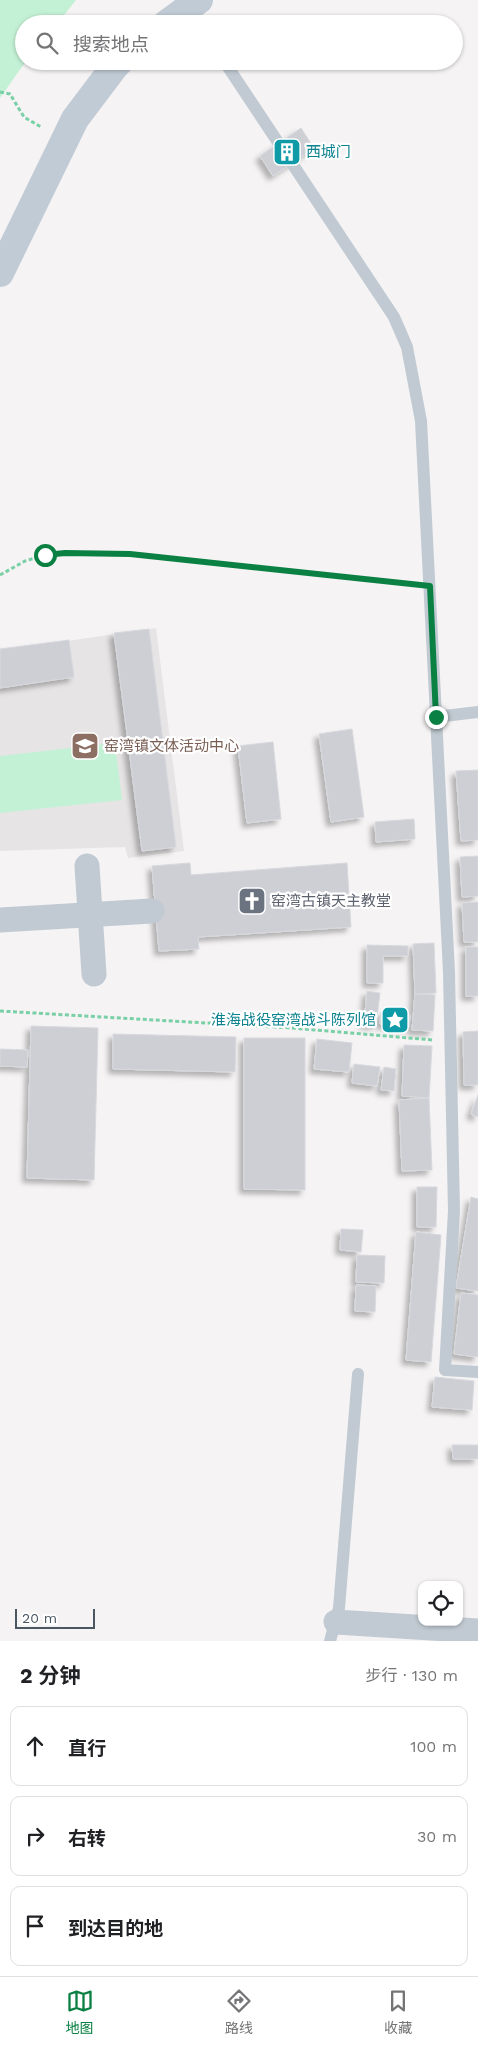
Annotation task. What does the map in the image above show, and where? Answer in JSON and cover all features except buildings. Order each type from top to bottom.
[{"type":"street","points":[[0,273],[75,119],[112,70]]},
{"type":"street","points":[[87,866],[94,974]]},
{"type":"street","points":[[0,920],[152,911]]},
{"type":"street","points":[[333,1632],[478,1631]]},
{"type":"lane","points":[[230,70],[394,316],[407,346],[421,421],[449,972],[454,1211],[445,1370],[478,1372]]},
{"type":"lane","points":[[436,717],[478,712]]},
{"type":"lane","points":[[333,1632],[339,1608],[358,1374]]},
{"type":"path","points":[[0,92],[10,94],[24,118],[66,138]]},
{"type":"path","points":[[0,576],[25,561],[45,555],[65,553],[130,554],[430,586]]},
{"type":"path","points":[[0,1011],[292,1028],[451,1041]]},
{"type":"shaded area","name":"窑湾镇文体活动中心","points":[[156,628],[184,851],[128,858],[125,847],[0,851],[0,651]]},
{"type":"green space","points":[[0,0],[76,0],[64,15],[15,15],[15,70],[20,70],[0,98]]},
{"type":"green space","points":[[115,743],[122,800],[0,813],[0,756]]},
{"type":"place","name":"西城门","points":[[287,152]]},
{"type":"place","name":"窑湾镇文体活动中心","points":[[85,746]]},
{"type":"place","name":"窑湾古镇天主教堂","points":[[252,901]]},
{"type":"place","name":"淮海战役窑湾战斗陈列馆","points":[[395,1020]]},
{"type":"route","points":[[45,555],[65,553],[130,554],[430,586],[436,717]]}]
